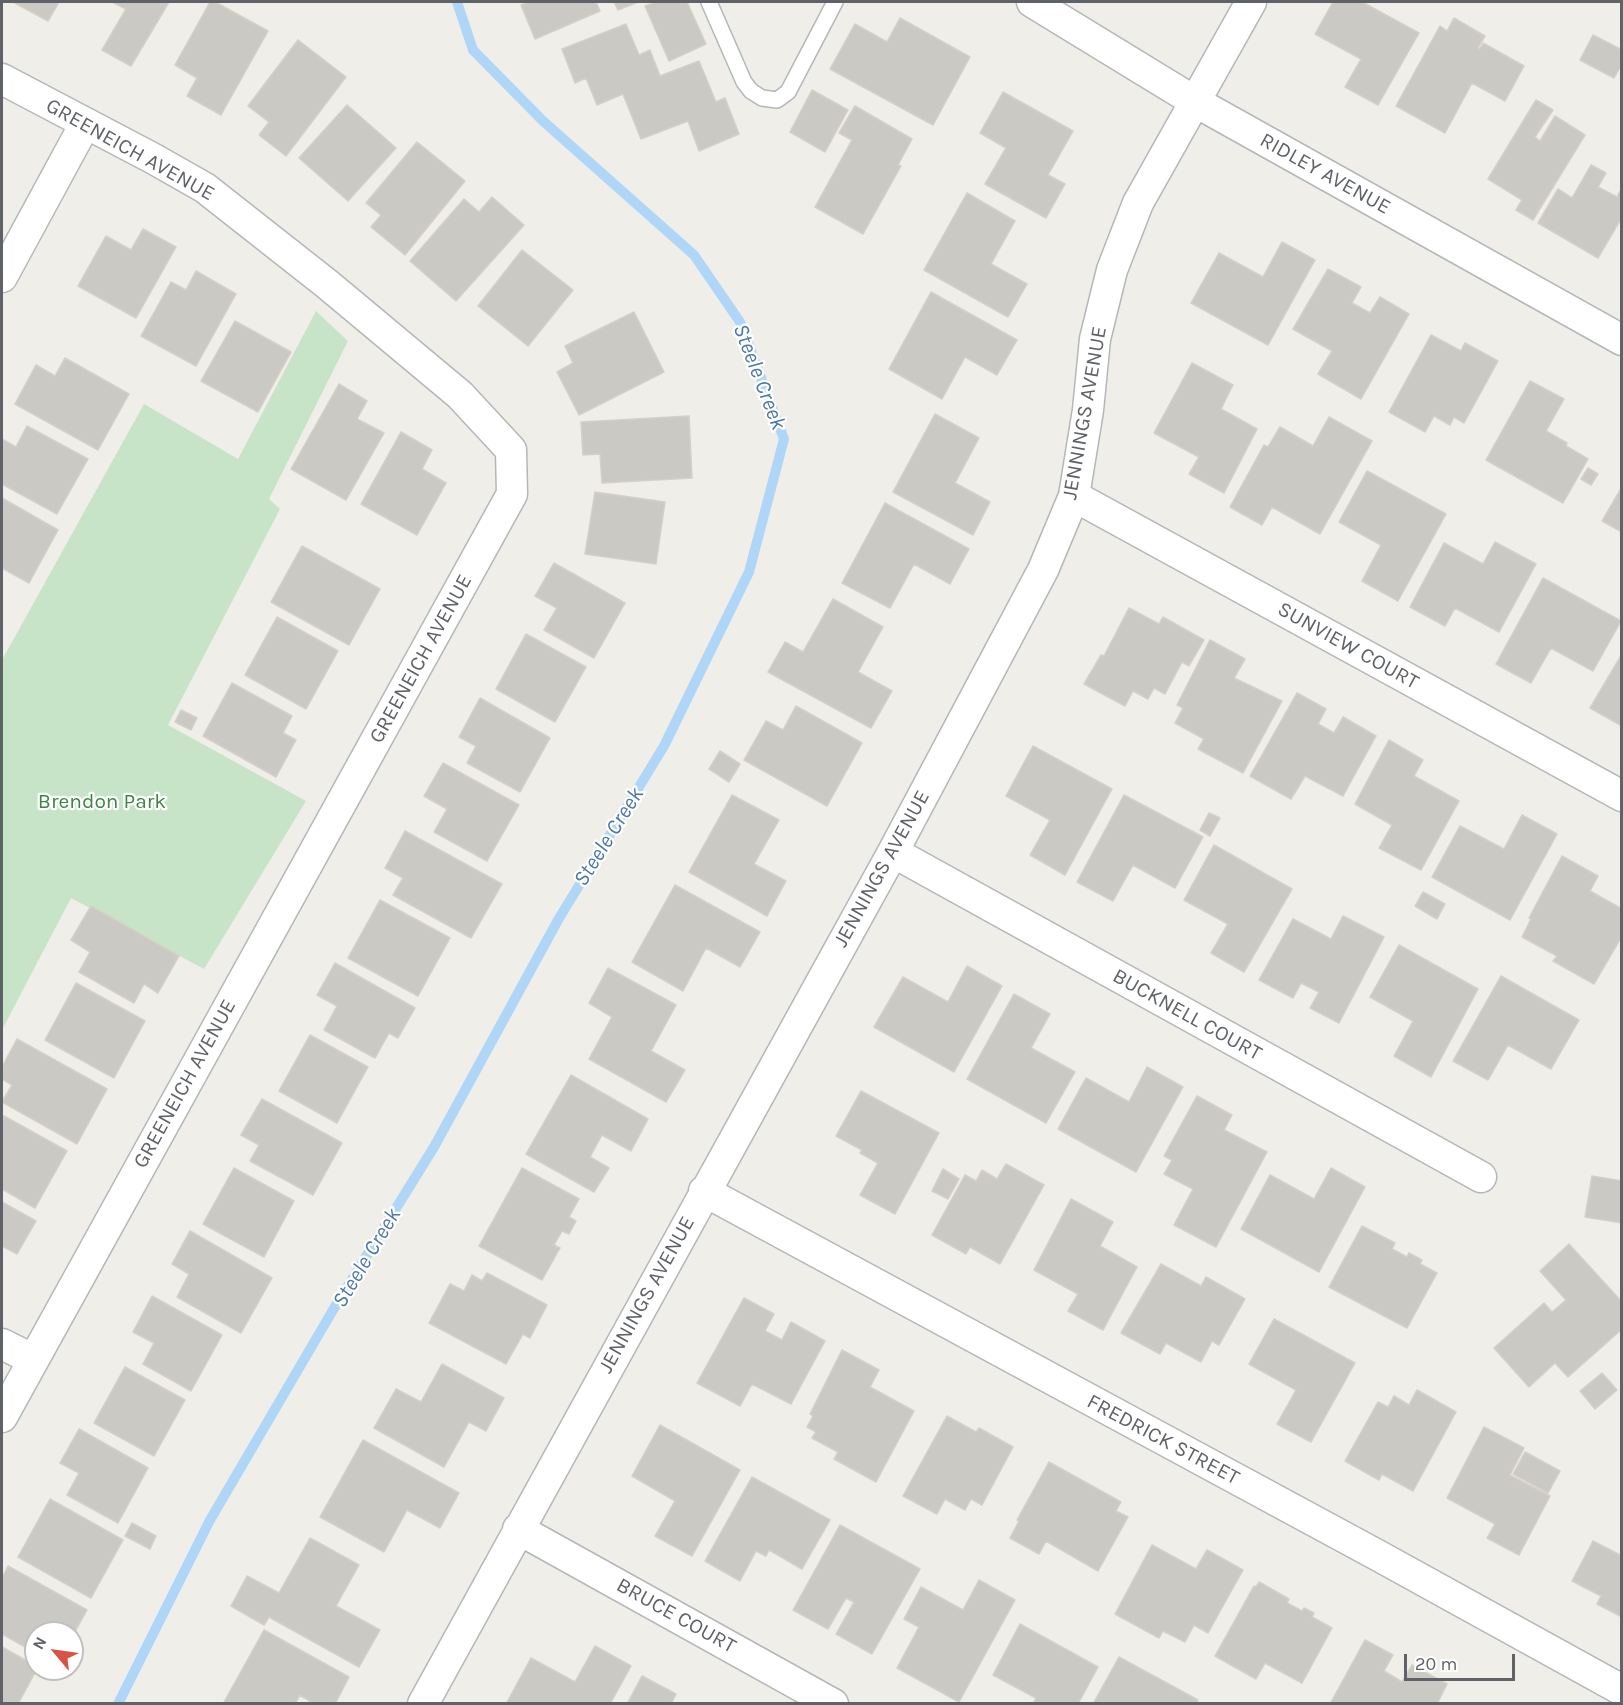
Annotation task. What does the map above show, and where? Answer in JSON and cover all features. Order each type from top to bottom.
[{"type":"street","name":"RIDLEY AVENUE","points":[[1032,2],[1194,101],[1622,340]]},
{"type":"street","name":"JENNINGS AVENUE","points":[[423,1704],[893,852],[1043,570],[1074,496],[1088,410],[1095,339],[1113,270],[1138,203],[1251,2]]},
{"type":"street","name":"GREENEICH AVENUE","points":[[2,79],[204,188],[327,284],[460,395],[511,450],[512,494],[2,1417]]},
{"type":"street","points":[[2,277],[85,124]]},
{"type":"street","name":"SUNVIEW COURT","points":[[1074,496],[1622,796]]},
{"type":"street","name":"BUCKNELL COURT","points":[[893,852],[1481,1178]]},
{"type":"street","name":"FREDRICK STREET","points":[[704,1191],[1622,1690]]},
{"type":"street","points":[[2,1344],[32,1359]]},
{"type":"street","name":"BRUCE COURT","points":[[518,1529],[833,1704]]},
{"type":"lane","points":[[709,2],[744,82],[762,98],[777,100],[788,92],[835,2]]},
{"type":"green space","name":"Brendon Park","points":[[316,311],[348,341],[269,499],[280,509],[168,725],[306,801],[204,969],[71,898],[2,1030],[2,660],[144,404],[238,459]]},
{"type":"building","points":[[13,2],[59,2],[48,21]]},
{"type":"building","points":[[112,2],[169,2],[131,66],[102,50],[126,9]]},
{"type":"building","points":[[210,2],[215,2],[268,31],[221,115],[187,96],[197,78],[175,65]]},
{"type":"building","points":[[529,2],[596,2],[600,11],[535,39],[521,5]]},
{"type":"building","points":[[614,2],[638,2],[618,10]]},
{"type":"building","points":[[656,2],[687,2],[706,44],[669,61],[645,6]]},
{"type":"building","points":[[1333,2],[1362,2],[1419,33],[1378,105],[1345,87],[1361,59],[1315,34]]},
{"type":"building","points":[[900,18],[970,57],[933,125],[830,69],[855,24],[887,42]]},
{"type":"building","points":[[1454,18],[1485,36],[1478,48],[1480,49],[1483,43],[1524,66],[1505,101],[1472,83],[1445,133],[1396,106],[1440,26],[1447,31]]},
{"type":"building","points":[[626,24],[639,55],[650,50],[660,76],[699,61],[716,102],[725,98],[739,134],[699,151],[688,121],[641,139],[623,94],[597,105],[586,78],[575,83],[562,49]]},
{"type":"building","points":[[1593,35],[1622,50],[1622,64],[1614,78],[1580,60]]},
{"type":"building","points":[[298,40],[346,77],[286,156],[259,135],[269,122],[248,106]]},
{"type":"building","points":[[812,90],[848,110],[825,152],[790,132]]},
{"type":"building","points":[[1003,92],[1073,131],[1048,175],[1065,184],[1046,218],[985,184],[1006,148],[980,133]]},
{"type":"building","points":[[1536,100],[1553,110],[1535,137],[1540,141],[1555,116],[1585,135],[1533,220],[1516,210],[1522,200],[1488,179]]},
{"type":"building","points":[[347,105],[396,148],[348,201],[299,158]]},
{"type":"building","points":[[855,106],[912,139],[898,165],[901,166],[863,234],[815,207],[852,140],[839,133]]},
{"type":"building","points":[[417,142],[465,181],[405,255],[371,227],[381,215],[366,203]]},
{"type":"building","points":[[1591,165],[1606,173],[1598,187],[1617,197],[1620,191],[1622,192],[1622,217],[1598,258],[1538,223],[1558,189],[1572,198]]},
{"type":"building","points":[[967,193],[1015,221],[991,264],[1027,284],[1008,317],[924,270]]},
{"type":"building","points":[[492,197],[524,225],[456,301],[410,261],[464,199],[479,212]]},
{"type":"building","points":[[143,229],[176,247],[136,318],[78,286],[106,236],[131,250]]},
{"type":"building","points":[[1282,242],[1315,260],[1268,345],[1191,303],[1219,253],[1263,277]]},
{"type":"building","points":[[522,250],[573,290],[528,346],[478,306]]},
{"type":"building","points":[[1328,269],[1361,287],[1352,303],[1370,313],[1380,297],[1409,314],[1361,399],[1318,374],[1332,351],[1293,329]]},
{"type":"building","points":[[196,271],[236,294],[196,366],[141,336],[171,282],[186,290]]},
{"type":"building","points":[[931,292],[1017,340],[997,375],[965,357],[942,399],[889,369]]},
{"type":"building","points":[[634,312],[664,372],[579,415],[557,372],[573,363],[565,346]]},
{"type":"building","points":[[235,321],[291,352],[258,412],[201,381]]},
{"type":"building","points":[[1431,335],[1461,351],[1465,343],[1498,361],[1464,423],[1454,417],[1450,425],[1434,416],[1425,432],[1389,412]]},
{"type":"building","points":[[65,358],[129,394],[98,450],[15,404],[36,365],[55,376]]},
{"type":"building","points":[[1192,363],[1233,385],[1221,409],[1257,429],[1224,493],[1189,474],[1199,457],[1154,433]]},
{"type":"building","points":[[1530,381],[1564,399],[1546,431],[1588,459],[1563,503],[1486,460]]},
{"type":"building","points":[[339,384],[367,401],[357,419],[384,433],[346,500],[291,469]]},
{"type":"building","points":[[935,414],[979,438],[955,483],[990,502],[973,535],[893,492]]},
{"type":"building","points":[[689,416],[692,478],[602,483],[600,454],[583,455],[581,422]]},
{"type":"building","points":[[1329,417],[1372,441],[1320,534],[1272,507],[1262,525],[1230,507],[1264,445],[1268,447],[1280,427],[1313,446]]},
{"type":"building","points":[[27,426],[88,459],[57,514],[2,484],[2,439],[16,447]]},
{"type":"building","points":[[401,432],[432,450],[422,469],[446,483],[417,535],[361,504]]},
{"type":"building","points":[[1588,468],[1598,474],[1591,485],[1581,479]]},
{"type":"building","points":[[1367,471],[1446,514],[1398,601],[1362,581],[1381,545],[1339,522]]},
{"type":"building","points":[[1622,487],[1622,532],[1602,521]]},
{"type":"building","points":[[595,492],[665,502],[656,564],[585,554]]},
{"type":"building","points":[[2,498],[58,530],[29,583],[2,568]]},
{"type":"building","points":[[885,503],[969,549],[950,584],[914,564],[890,608],[842,583]]},
{"type":"building","points":[[1495,542],[1536,564],[1499,632],[1455,608],[1445,626],[1410,607],[1444,543],[1483,564]]},
{"type":"building","points":[[302,546],[380,589],[349,645],[271,602]]},
{"type":"building","points":[[554,563],[625,603],[594,658],[544,630],[557,608],[535,596]]},
{"type":"building","points":[[1543,578],[1621,621],[1593,671],[1551,648],[1531,683],[1496,664]]},
{"type":"building","points":[[833,599],[883,627],[858,672],[892,691],[871,728],[768,672],[785,642],[803,652]]},
{"type":"building","points":[[1129,608],[1159,624],[1163,617],[1204,640],[1189,666],[1182,662],[1165,694],[1154,688],[1148,699],[1133,691],[1125,706],[1084,684],[1101,655],[1104,656]]},
{"type":"building","points":[[277,617],[338,651],[306,709],[245,675]]},
{"type":"building","points":[[526,634],[586,667],[555,722],[496,689]]},
{"type":"building","points":[[1210,640],[1245,659],[1234,678],[1282,701],[1243,773],[1198,749],[1204,739],[1175,723],[1183,708],[1177,705]]},
{"type":"building","points":[[1622,654],[1622,726],[1590,708]]},
{"type":"building","points":[[232,683],[292,716],[283,733],[296,740],[276,777],[203,736]]},
{"type":"building","points":[[1297,693],[1326,709],[1318,724],[1334,733],[1343,717],[1376,736],[1343,796],[1305,776],[1291,799],[1250,776]]},
{"type":"building","points":[[480,698],[550,738],[520,792],[467,763],[476,746],[459,737]]},
{"type":"building","points":[[796,706],[862,743],[827,806],[744,760],[766,721],[783,730]]},
{"type":"building","points":[[181,710],[197,718],[191,730],[175,722]]},
{"type":"building","points":[[1389,740],[1423,760],[1414,776],[1459,801],[1421,870],[1379,848],[1392,825],[1355,804]]},
{"type":"building","points":[[1033,746],[1112,789],[1065,875],[1030,855],[1050,820],[1006,796]]},
{"type":"building","points":[[720,751],[740,764],[729,782],[709,769]]},
{"type":"building","points":[[443,763],[519,805],[487,861],[434,832],[447,809],[424,796]]},
{"type":"building","points":[[732,795],[779,820],[754,864],[786,881],[767,916],[689,872]]},
{"type":"building","points":[[1124,795],[1203,837],[1175,888],[1133,865],[1113,901],[1077,882]]},
{"type":"building","points":[[1209,813],[1220,818],[1210,836],[1200,830]]},
{"type":"building","points":[[1522,815],[1557,834],[1510,920],[1432,877],[1460,826],[1504,849]]},
{"type":"building","points":[[405,831],[502,884],[471,938],[393,895],[403,878],[385,868]]},
{"type":"building","points":[[1214,845],[1292,889],[1244,972],[1211,953],[1228,924],[1184,900]]},
{"type":"building","points":[[1562,856],[1598,876],[1590,891],[1622,909],[1622,936],[1594,984],[1553,961],[1557,956],[1522,937],[1531,919],[1529,918]]},
{"type":"building","points":[[675,885],[760,932],[740,967],[706,948],[683,991],[632,962]]},
{"type":"building","points":[[1423,892],[1445,904],[1437,919],[1415,906]]},
{"type":"building","points":[[380,900],[450,938],[418,996],[348,958]]},
{"type":"building","points":[[91,906],[179,956],[158,993],[144,984],[134,1003],[79,972],[90,952],[71,940]]},
{"type":"building","points":[[1343,916],[1384,937],[1339,1023],[1310,1008],[1319,992],[1301,983],[1293,998],[1259,980],[1293,919],[1331,939]]},
{"type":"building","points":[[1399,945],[1478,989],[1431,1077],[1394,1056],[1413,1021],[1370,997]]},
{"type":"building","points":[[335,963],[415,1008],[398,1038],[389,1033],[375,1058],[324,1030],[337,1006],[317,995]]},
{"type":"building","points":[[967,966],[1002,986],[954,1072],[874,1027],[903,977],[948,1002]]},
{"type":"building","points":[[608,968],[676,1005],[651,1051],[685,1070],[666,1102],[589,1059],[612,1017],[589,1003]]},
{"type":"building","points":[[1501,976],[1579,1020],[1551,1069],[1508,1045],[1488,1080],[1453,1061]]},
{"type":"building","points":[[76,983],[145,1021],[114,1078],[45,1040]]},
{"type":"building","points":[[1014,994],[1050,1014],[1031,1048],[1075,1072],[1046,1123],[967,1079]]},
{"type":"building","points":[[310,1035],[368,1067],[337,1123],[279,1091]]},
{"type":"building","points":[[17,1039],[107,1089],[77,1144],[2,1102],[12,1085],[2,1079],[2,1067]]},
{"type":"building","points":[[1147,1067],[1183,1087],[1136,1172],[1058,1129],[1086,1078],[1129,1102]]},
{"type":"building","points":[[571,1075],[648,1119],[631,1151],[602,1135],[590,1157],[609,1168],[594,1192],[526,1154]]},
{"type":"building","points":[[861,1091],[939,1133],[895,1214],[860,1195],[878,1163],[860,1153],[862,1150],[836,1136]]},
{"type":"building","points":[[1197,1096],[1232,1115],[1224,1130],[1267,1152],[1216,1247],[1174,1225],[1193,1189],[1164,1174],[1172,1160],[1164,1156]]},
{"type":"building","points":[[262,1099],[342,1143],[313,1195],[250,1161],[259,1145],[241,1135]]},
{"type":"building","points":[[4,1116],[67,1151],[35,1208],[2,1189],[2,1121]]},
{"type":"building","points":[[1006,1164],[1044,1185],[1000,1264],[970,1247],[966,1254],[932,1235],[965,1175],[976,1181],[982,1170],[997,1179]]},
{"type":"building","points":[[234,1168],[294,1201],[264,1257],[203,1224]]},
{"type":"building","points":[[522,1168],[579,1199],[569,1217],[576,1221],[569,1234],[562,1231],[554,1245],[560,1248],[542,1280],[479,1246]]},
{"type":"building","points":[[1331,1168],[1365,1187],[1319,1272],[1241,1229],[1270,1175],[1314,1199]]},
{"type":"building","points":[[943,1169],[959,1179],[948,1199],[932,1191]]},
{"type":"building","points":[[1592,1176],[1622,1181],[1622,1223],[1585,1217]]},
{"type":"building","points":[[1071,1199],[1113,1222],[1100,1246],[1137,1267],[1103,1330],[1068,1311],[1078,1294],[1034,1270]]},
{"type":"building","points":[[2,1202],[36,1221],[17,1254],[2,1246]]},
{"type":"building","points":[[1362,1226],[1395,1243],[1392,1249],[1407,1257],[1409,1253],[1422,1260],[1420,1264],[1437,1273],[1407,1328],[1329,1287]]},
{"type":"building","points":[[190,1231],[272,1278],[241,1333],[177,1297],[189,1274],[172,1264]]},
{"type":"building","points":[[1569,1244],[1622,1302],[1622,1329],[1568,1377],[1555,1363],[1529,1387],[1494,1348],[1544,1303],[1552,1312],[1566,1300],[1540,1271]]},
{"type":"building","points":[[1161,1264],[1201,1286],[1206,1277],[1245,1299],[1219,1345],[1212,1341],[1201,1362],[1166,1343],[1160,1354],[1121,1333]]},
{"type":"building","points":[[487,1273],[547,1305],[530,1338],[523,1334],[506,1364],[429,1323],[450,1284],[464,1291],[472,1275],[482,1281]]},
{"type":"building","points":[[152,1296],[222,1335],[191,1391],[143,1364],[154,1343],[133,1332]]},
{"type":"building","points":[[744,1298],[774,1314],[765,1331],[782,1340],[791,1322],[825,1341],[791,1404],[752,1384],[740,1406],[697,1383]]},
{"type":"building","points":[[1274,1319],[1355,1363],[1311,1442],[1277,1424],[1296,1390],[1249,1364]]},
{"type":"building","points":[[842,1350],[879,1370],[870,1387],[914,1411],[876,1482],[834,1459],[838,1452],[812,1438],[816,1432],[807,1427],[813,1416],[810,1414]]},
{"type":"building","points":[[442,1364],[504,1398],[486,1431],[469,1422],[444,1467],[374,1428],[396,1389],[421,1402]]},
{"type":"building","points":[[125,1367],[185,1400],[154,1456],[94,1423]]},
{"type":"building","points":[[1602,1373],[1617,1390],[1595,1409],[1580,1391]]},
{"type":"building","points":[[1417,1390],[1456,1412],[1413,1491],[1382,1474],[1379,1480],[1345,1461],[1378,1402],[1388,1407],[1394,1396],[1409,1405]]},
{"type":"building","points":[[947,1416],[976,1432],[979,1428],[1013,1447],[982,1505],[971,1499],[965,1510],[945,1499],[937,1514],[903,1496]]},
{"type":"building","points":[[660,1425],[740,1470],[692,1556],[655,1536],[675,1501],[632,1476]]},
{"type":"building","points":[[1484,1427],[1524,1448],[1510,1475],[1550,1496],[1519,1555],[1487,1538],[1495,1524],[1447,1498]]},
{"type":"building","points":[[79,1429],[148,1468],[118,1523],[67,1495],[79,1473],[60,1463]]},
{"type":"building","points":[[363,1440],[459,1493],[440,1528],[407,1510],[384,1552],[320,1517]]},
{"type":"building","points":[[1525,1452],[1560,1471],[1548,1493],[1513,1474]]},
{"type":"building","points":[[1049,1462],[1121,1502],[1116,1511],[1128,1517],[1098,1571],[1046,1541],[1039,1554],[1010,1538],[1019,1521],[1017,1520]]},
{"type":"building","points":[[752,1477],[830,1520],[802,1569],[769,1550],[766,1556],[756,1551],[740,1581],[705,1561]]},
{"type":"building","points":[[50,1499],[123,1540],[91,1598],[18,1557]]},
{"type":"building","points":[[132,1523],[156,1536],[150,1549],[125,1536]]},
{"type":"building","points":[[840,1525],[920,1569],[872,1654],[836,1634],[854,1602],[846,1598],[828,1629],[793,1610]]},
{"type":"building","points":[[310,1538],[359,1565],[336,1606],[380,1630],[359,1667],[269,1617],[264,1625],[231,1606],[247,1576],[279,1593]]},
{"type":"building","points":[[1593,1541],[1622,1556],[1622,1617],[1597,1604],[1601,1596],[1572,1581]]},
{"type":"building","points":[[1152,1545],[1196,1569],[1207,1550],[1243,1570],[1208,1633],[1194,1625],[1185,1642],[1163,1631],[1159,1638],[1115,1614]]},
{"type":"building","points":[[8,1566],[87,1610],[81,1621],[24,1621],[24,1646],[2,1634],[2,1578]]},
{"type":"building","points":[[979,1580],[1015,1600],[959,1702],[897,1668],[919,1627],[904,1619],[921,1587],[963,1610]]},
{"type":"building","points":[[1259,1582],[1289,1599],[1287,1603],[1302,1611],[1304,1608],[1314,1613],[1312,1617],[1332,1628],[1302,1683],[1265,1663],[1256,1679],[1215,1656],[1254,1586],[1256,1587]]},
{"type":"building","points":[[1020,1624],[1098,1667],[1078,1704],[1033,1704],[1036,1698],[993,1675]]},
{"type":"building","points":[[264,1630],[349,1677],[335,1704],[314,1704],[300,1695],[295,1704],[223,1704]]},
{"type":"building","points":[[1365,1640],[1393,1655],[1384,1671],[1402,1682],[1412,1665],[1447,1684],[1437,1704],[1330,1704]]},
{"type":"building","points":[[595,1646],[631,1666],[610,1704],[506,1704],[531,1658],[575,1682]]},
{"type":"building","points":[[2,1647],[24,1659],[24,1681],[30,1681],[18,1704],[2,1704]]},
{"type":"building","points":[[1119,1657],[1198,1700],[1196,1704],[1093,1704]]},
{"type":"building","points":[[642,1676],[676,1694],[671,1704],[627,1704]]},
{"type":"waterway","name":"Steele Creek","points":[[118,1704],[210,1520],[333,1310],[434,1147],[558,920],[664,746],[749,572],[784,439],[740,322],[694,255],[543,121],[473,50],[457,2]]}]
